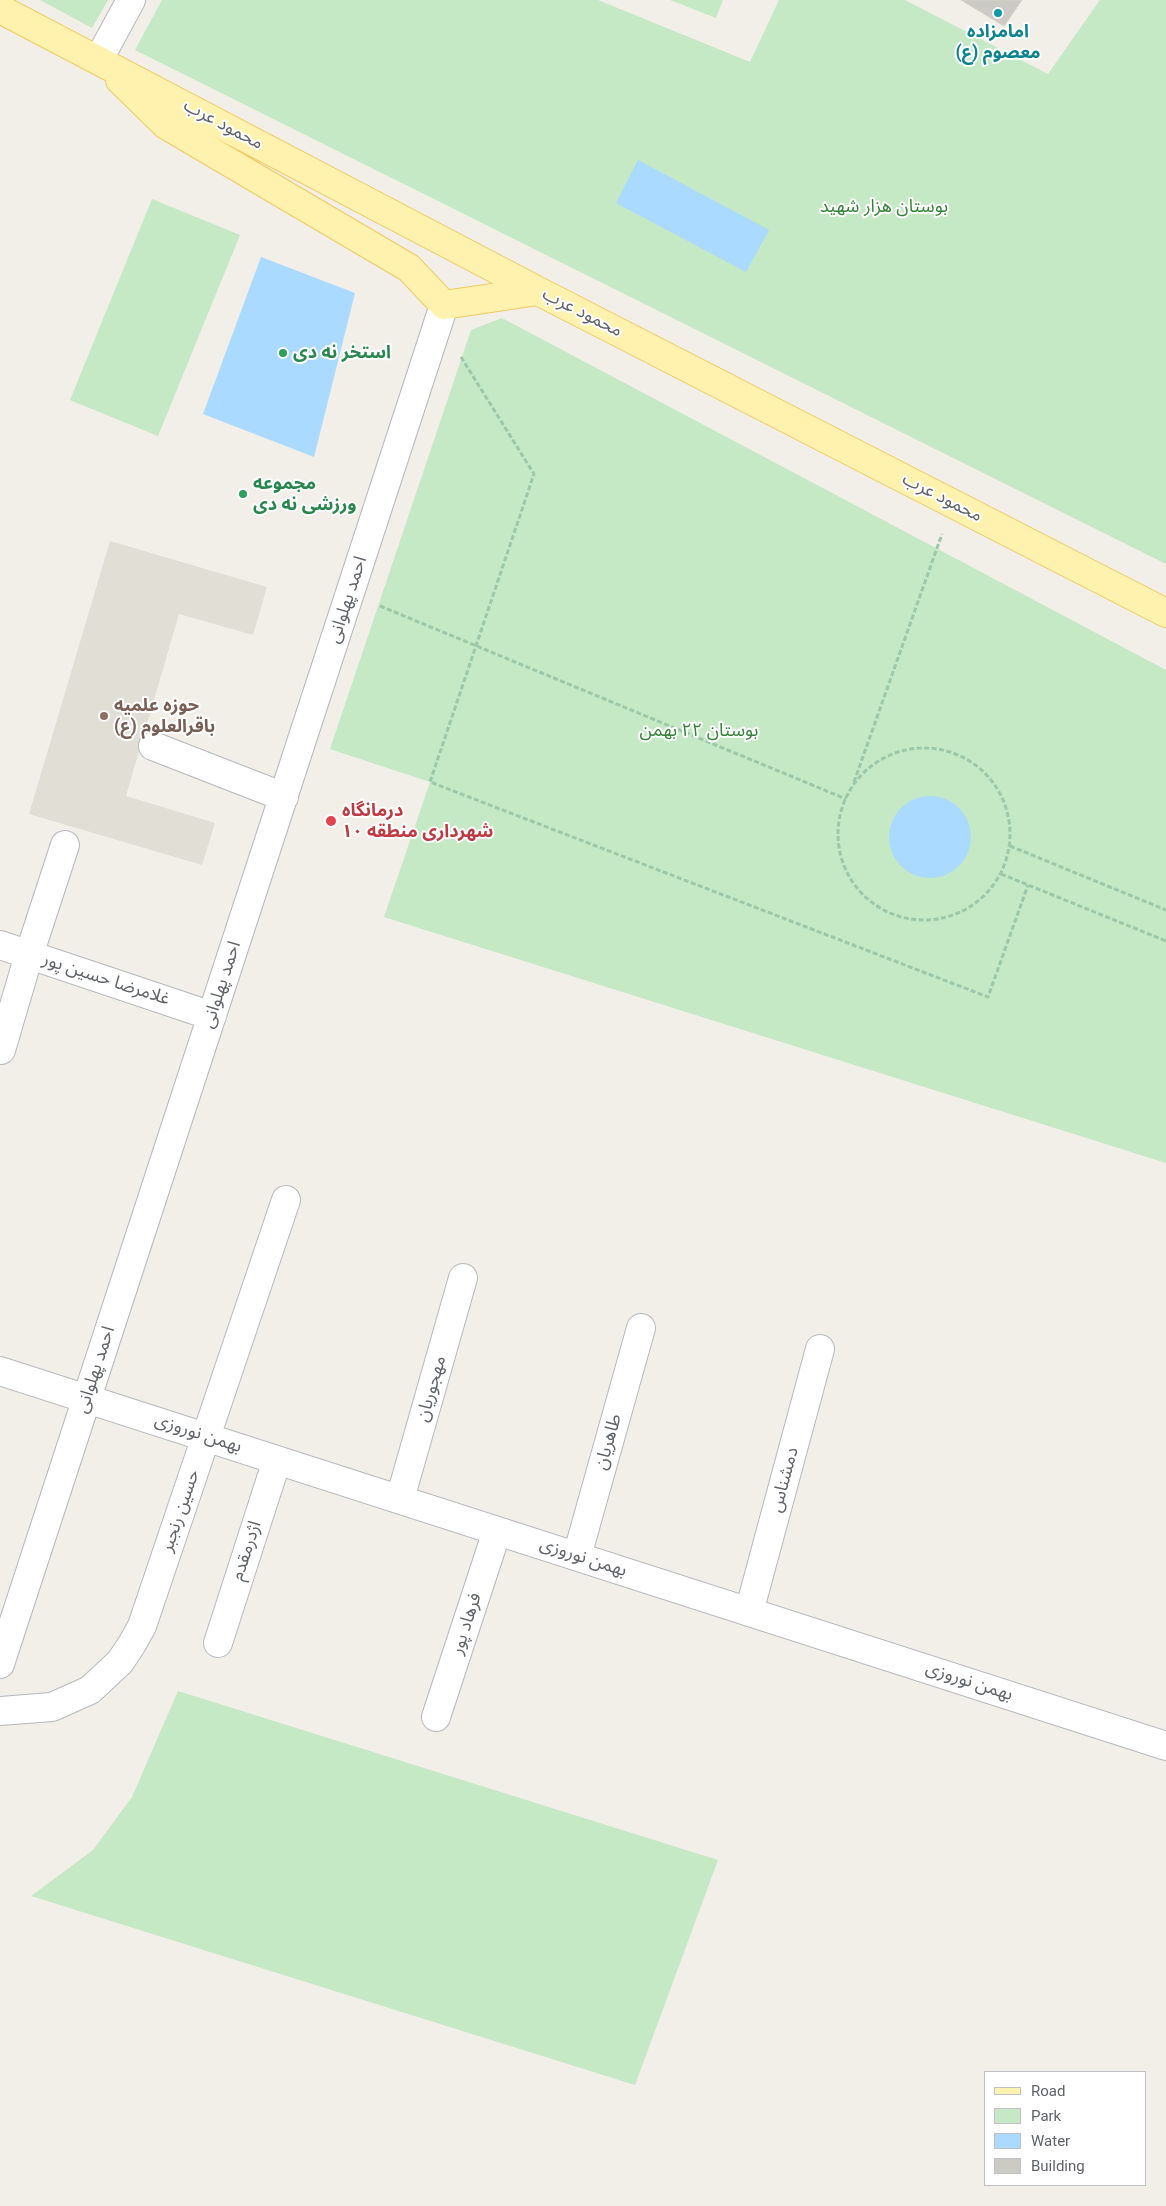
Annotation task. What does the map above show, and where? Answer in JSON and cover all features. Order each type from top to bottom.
[{"type":"main road","name":"محمود عرب","points":[[0,9],[100,59],[538,291],[1166,613]]},
{"type":"main road","points":[[100,59],[166,125],[410,268],[441,313],[538,291]]},
{"type":"street","points":[[100,59],[132,0]]},
{"type":"street","name":"احمد پهلوانی","points":[[0,1664],[441,313]]},
{"type":"street","points":[[153,746],[284,797]]},
{"type":"street","points":[[1,1050],[29,955],[65,845]]},
{"type":"street","name":"غلامرضا حسین پور","points":[[0,945],[212,1016]]},
{"type":"street","name":"حسین رنجبر","points":[[0,1711],[52,1707],[90,1690],[120,1662],[142,1626],[286,1200]]},
{"type":"street","name":"مهجوریان","points":[[400,1499],[463,1278]]},
{"type":"street","name":"طاهریان","points":[[577,1556],[642,1328]]},
{"type":"street","name":"دمشناس","points":[[749,1612],[820,1349]]},
{"type":"street","name":"بهمن نوروزی","points":[[0,1371],[1166,1746]]},
{"type":"street","name":"اژدرمقدم","points":[[218,1643],[277,1460]]},
{"type":"street","name":"فرهاد پور","points":[[436,1717],[497,1531]]},
{"type":"path","points":[[441,313],[534,474],[475,644],[430,782],[988,997],[1028,886]]},
{"type":"path","points":[[852,785],[872,765],[895,752],[925,747],[954,752],[979,767],[998,789],[1009,817],[1010,846],[1000,874],[982,898],[958,914],[929,921],[902,918],[877,907],[856,888],[843,865],[837,838],[841,811],[953,504]]},
{"type":"path","points":[[350,593],[846,799]]},
{"type":"path","points":[[1010,846],[1166,910]]},
{"type":"path","points":[[1000,874],[1166,941]]},
{"type":"shaded area","name":"حوزه علمیه باقرالعلوم (ع)","points":[[110,541],[267,587],[253,635],[179,614],[126,796],[215,823],[202,865],[29,814]]},
{"type":"green space","points":[[40,0],[108,0],[92,28]]},
{"type":"green space","name":"بوستان هزار شهید","points":[[162,0],[598,0],[750,62],[779,0],[905,0],[1048,74],[1100,0],[1166,0],[1166,564],[135,50]]},
{"type":"green space","points":[[670,0],[723,0],[716,18]]},
{"type":"green space","points":[[152,199],[240,235],[158,436],[70,400]]},
{"type":"green space","name":"بوستان ۲۲ بهمن","points":[[502,318],[1166,670],[1166,1163],[384,917],[430,782],[330,749],[471,330]]},
{"type":"green space","points":[[178,1691],[718,1860],[635,2085],[31,1896],[93,1850],[132,1797]]},
{"type":"water","points":[[638,160],[769,230],[746,272],[616,203]]},
{"type":"water","name":"استخر نه دی","points":[[261,257],[355,293],[314,457],[203,414]]},
{"type":"water","points":[[922,796],[938,796],[953,803],[964,814],[971,829],[968,853],[959,866],[938,878],[922,878],[907,871],[896,860],[889,845],[889,829],[896,814],[907,803]]},
{"type":"building","name":"امامزاده معصوم (ع)","points":[[961,0],[1022,0],[1004,26]]},
{"type":"place","name":"امامزاده معصوم (ع)","points":[[998,13]]},
{"type":"place","name":"استخر نه دی","points":[[283,353]]},
{"type":"place","name":"مجموعه ورزشی نه دی","points":[[243,494]]},
{"type":"place","name":"حوزه علمیه باقرالعلوم (ع)","points":[[104,716]]},
{"type":"place","name":"درمانگاه شهرداری منطقه ۱۰","points":[[331,821]]}]
